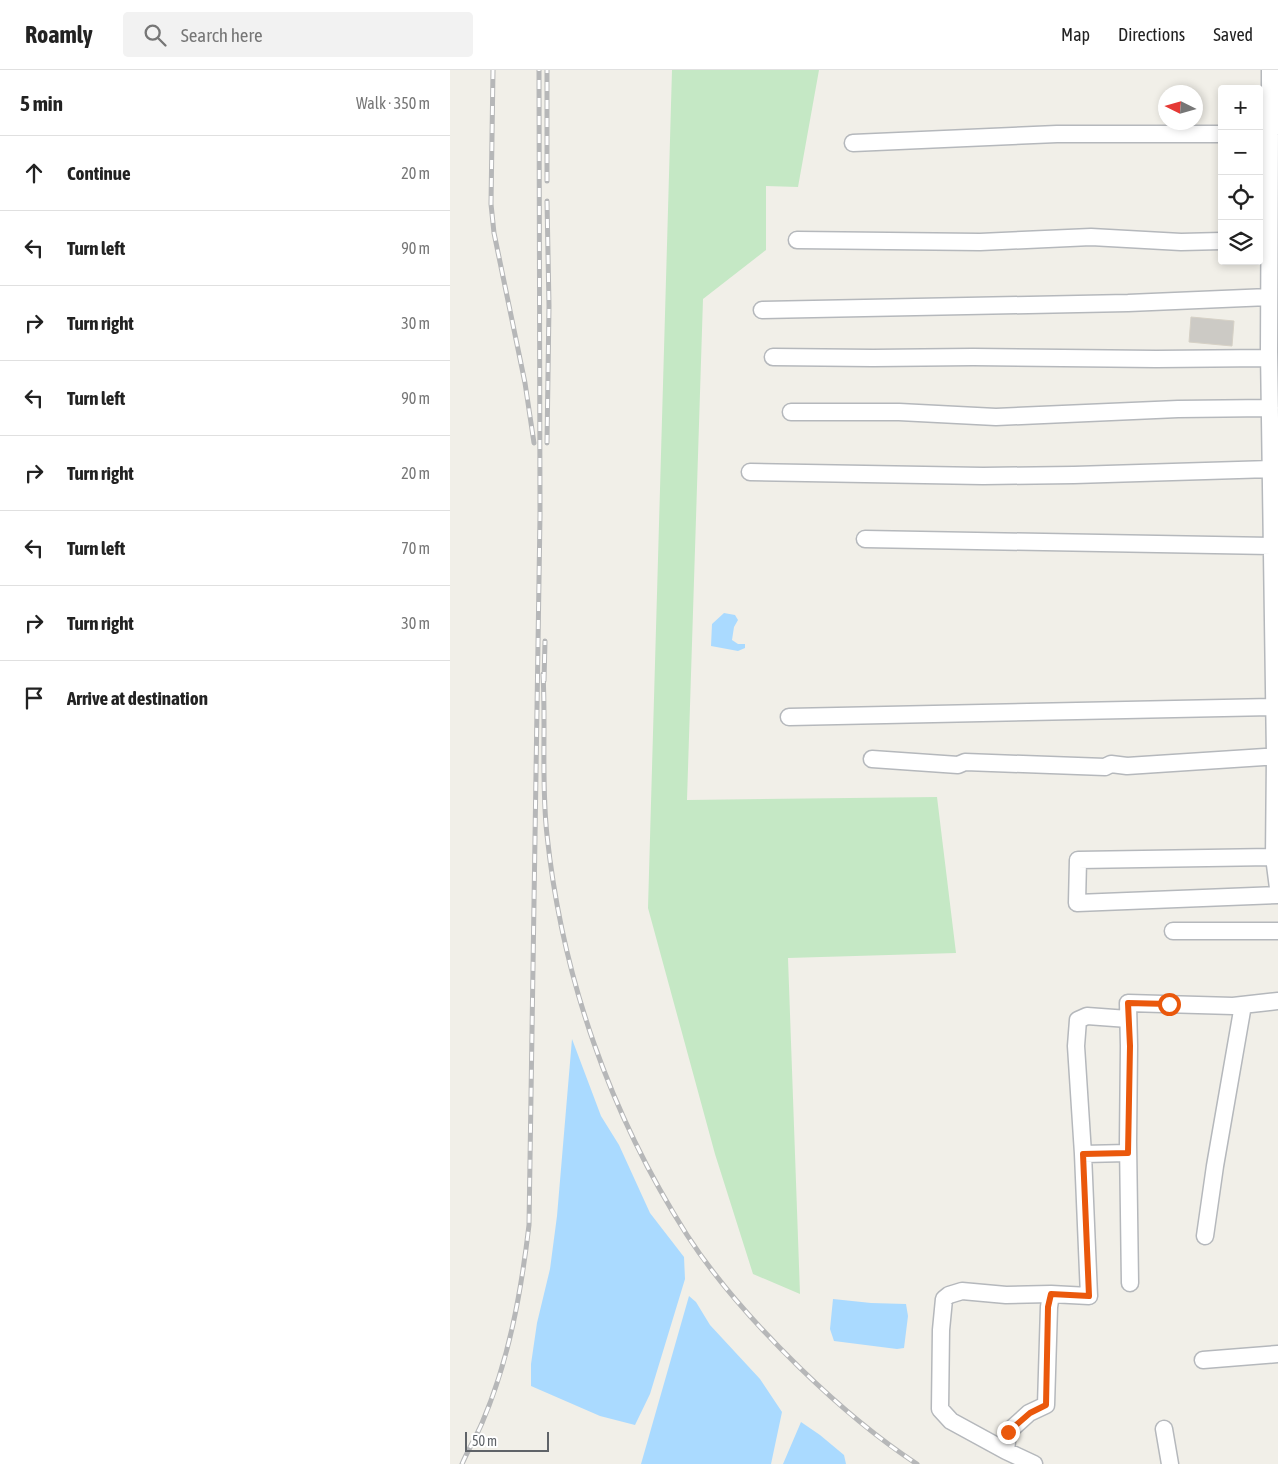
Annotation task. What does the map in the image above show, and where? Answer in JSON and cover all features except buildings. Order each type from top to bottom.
[{"type":"street","points":[[1268,858],[1078,860],[1077,903],[1275,893],[1268,858],[1276,756],[1269,358],[1273,319],[1269,298],[1264,240],[1274,221],[1269,128],[1270,70]]},
{"type":"street","points":[[853,143],[1057,134],[1218,134]]},
{"type":"street","points":[[797,240],[980,242],[1091,237],[1181,242],[1218,241]]},
{"type":"street","points":[[762,310],[1128,303],[1269,298]]},
{"type":"street","points":[[772,357],[1269,358]]},
{"type":"street","points":[[791,412],[899,412],[996,416],[1178,409],[1270,408]]},
{"type":"street","points":[[750,472],[983,476],[1271,469]]},
{"type":"street","points":[[865,539],[1271,546]]},
{"type":"street","points":[[789,717],[1274,707]]},
{"type":"street","points":[[872,759],[958,765],[965,762],[1105,767],[1111,764],[1127,766],[1276,756]]},
{"type":"street","points":[[1173,931],[1278,931]]},
{"type":"street","points":[[1130,1284],[1128,1003],[1233,1006],[1278,1001]]},
{"type":"street","points":[[1205,1236],[1243,1005]]},
{"type":"street","points":[[1034,1464],[950,1421],[940,1409],[940,1330],[944,1299],[949,1294],[962,1291],[1006,1295],[1051,1294],[1089,1296],[1076,1046],[1078,1020],[1087,1016],[1128,1019]]},
{"type":"street","points":[[1083,1154],[1128,1153]]},
{"type":"street","points":[[1006,1451],[1008,1432],[1030,1413],[1046,1405],[1048,1307],[1051,1294]]},
{"type":"street","points":[[1203,1360],[1278,1354]]},
{"type":"street","points":[[1164,1429],[1170,1464]]},
{"type":"green space","points":[[672,70],[819,70],[798,187],[766,186],[766,250],[703,299],[687,800],[937,797],[956,953],[788,958],[800,1294],[753,1274],[715,1154],[648,908]]},
{"type":"water","points":[[724,613],[735,615],[738,620],[734,627],[732,640],[738,644],[745,644],[745,648],[738,651],[711,646],[712,624]]},
{"type":"water","points":[[572,1039],[601,1116],[619,1145],[650,1213],[684,1257],[685,1279],[650,1394],[635,1425],[600,1416],[531,1386],[531,1364],[537,1323],[550,1269],[557,1216]]},
{"type":"water","points":[[689,1296],[696,1302],[710,1325],[760,1379],[782,1412],[771,1464],[641,1464]]},
{"type":"water","points":[[833,1299],[906,1304],[908,1316],[904,1348],[897,1349],[834,1341],[830,1329]]},
{"type":"water","points":[[801,1422],[844,1455],[846,1464],[783,1464]]},
{"type":"railway","points":[[493,70],[491,204],[494,233],[525,383],[534,443]]},
{"type":"railway","points":[[462,1464],[480,1428],[507,1351],[518,1301],[529,1225],[540,515],[539,70]]},
{"type":"railway","points":[[547,70],[547,181]]},
{"type":"railway","points":[[547,201],[549,306],[547,443]]},
{"type":"railway","points":[[544,681],[545,641]]},
{"type":"railway","points":[[543,674],[545,815],[554,888],[564,940],[594,1043],[613,1093],[635,1141],[659,1189],[687,1235],[712,1270],[754,1321],[827,1394],[871,1431],[917,1464]]},
{"type":"route","points":[[1008,1432],[1030,1413],[1046,1405],[1048,1307],[1051,1294],[1089,1296],[1083,1154],[1128,1153],[1130,1046],[1128,1003],[1169,1004]]}]
